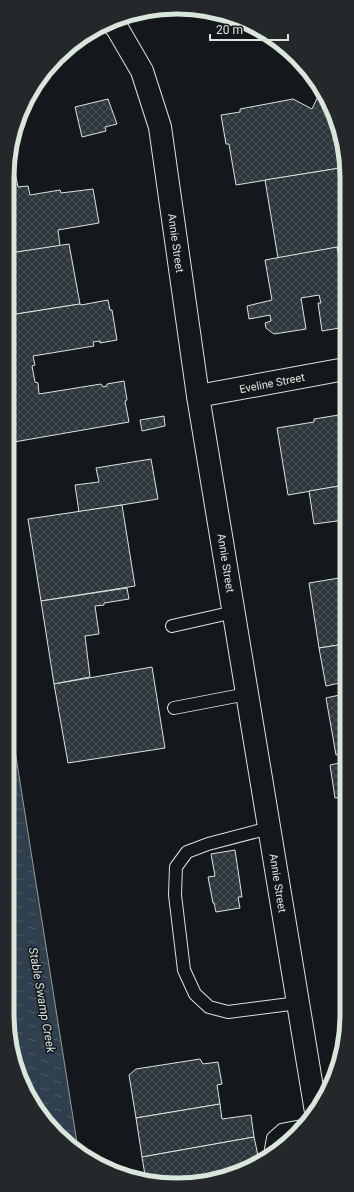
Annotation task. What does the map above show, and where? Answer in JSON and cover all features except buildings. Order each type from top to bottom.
[{"type":"street","name":"Annie Street","points":[[115,26],[142,71],[160,127],[198,396],[315,1103]]},
{"type":"street","name":"Eveline Street","points":[[198,396],[340,370]]},
{"type":"lane","points":[[172,626],[234,612]]},
{"type":"lane","points":[[174,708],[247,694]]},
{"type":"lane","points":[[269,828],[208,844],[187,852],[176,867],[175,895],[184,970],[195,994],[209,1007],[228,1012],[298,1003]]},
{"type":"lane","points":[[271,1148],[273,1138],[282,1130],[294,1128]]},
{"type":"water","name":"Stable Swamp Creek","points":[[14,744],[77,1143],[54,1122],[41,1106],[26,1077],[15,1036]]}]
